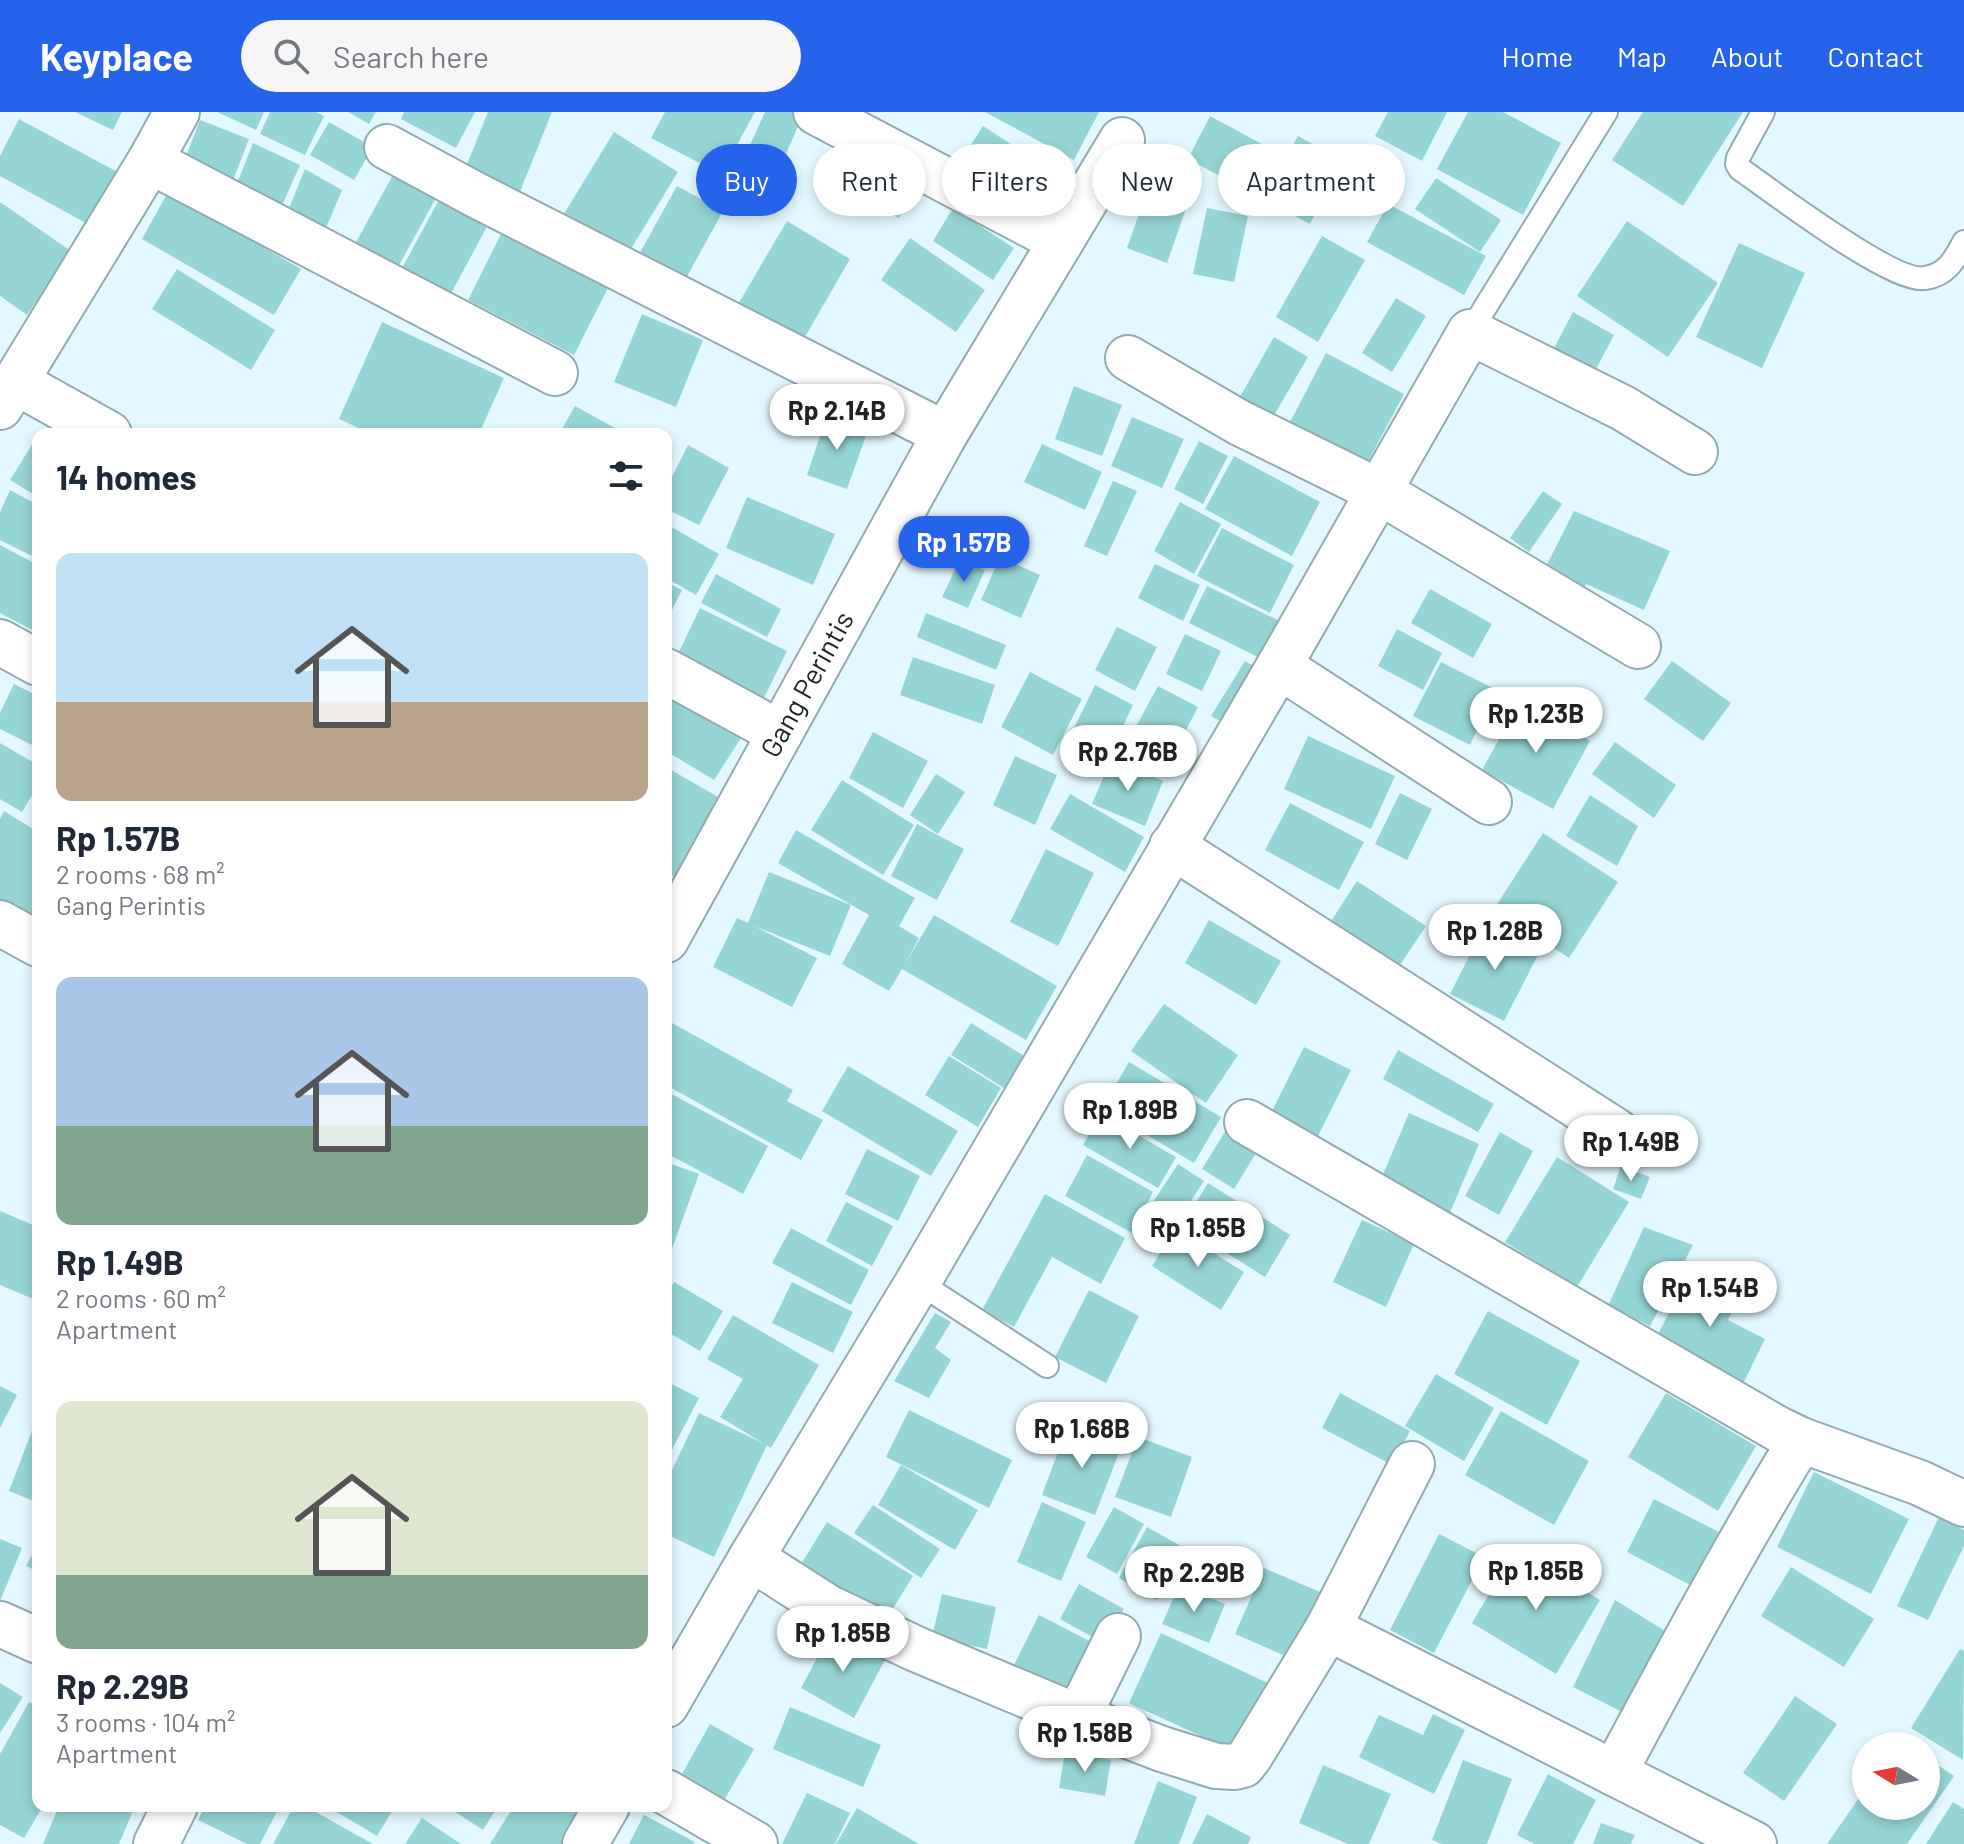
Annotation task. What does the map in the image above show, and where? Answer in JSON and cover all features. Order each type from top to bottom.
[{"type":"street","points":[[94,428],[8,394],[177,112]]},
{"type":"street","points":[[816,112],[1061,241]]},
{"type":"street","name":"Gang Perintis","points":[[672,929],[945,434],[1122,140]]},
{"type":"street","points":[[387,147],[945,434]]},
{"type":"street","points":[[150,161],[555,373]]},
{"type":"street","points":[[672,1695],[1279,666],[1470,332],[1623,408],[1695,452]]},
{"type":"street","points":[[1128,358],[1240,423],[1380,492],[1638,646]]},
{"type":"street","points":[[0,642],[32,660]]},
{"type":"street","points":[[1279,666],[1489,802]]},
{"type":"street","points":[[672,674],[780,733]]},
{"type":"street","points":[[1172,846],[1616,1131]]},
{"type":"street","points":[[0,923],[32,941]]},
{"type":"street","points":[[1247,1122],[1778,1429],[1920,1483],[1964,1504]]},
{"type":"street","points":[[1614,1773],[1761,1504],[1801,1440]]},
{"type":"street","points":[[751,1558],[829,1608],[916,1649],[1162,1749],[1216,1766],[1235,1767],[1243,1765],[1328,1628],[1412,1464]]},
{"type":"street","points":[[0,1624],[32,1638]]},
{"type":"street","points":[[1328,1628],[1754,1844]]},
{"type":"street","points":[[1078,1717],[1118,1636]]},
{"type":"street","points":[[672,1796],[755,1844]]},
{"type":"street","points":[[156,1844],[172,1812]]},
{"type":"street","points":[[585,1844],[604,1812]]},
{"type":"lane","points":[[1470,332],[1606,112]]},
{"type":"lane","points":[[1763,112],[1738,158],[1740,169],[1863,254],[1893,271],[1923,279],[1951,266],[1964,242]]},
{"type":"lane","points":[[918,1282],[1047,1366]]},
{"type":"building","points":[[75,112],[122,112],[113,130]]},
{"type":"building","points":[[217,112],[264,112],[256,130]]},
{"type":"building","points":[[270,112],[316,112],[324,116],[305,155],[260,134]]},
{"type":"building","points":[[348,112],[376,112],[369,124]]},
{"type":"building","points":[[404,112],[475,112],[456,148],[401,119]]},
{"type":"building","points":[[488,112],[552,112],[515,204],[460,182]]},
{"type":"building","points":[[665,112],[755,112],[737,144],[696,144],[696,161],[651,138]]},
{"type":"building","points":[[765,112],[791,112],[802,117],[790,144],[750,144]]},
{"type":"building","points":[[985,112],[1099,112],[1076,156],[1076,144],[1044,144]]},
{"type":"building","points":[[1388,112],[1447,112],[1422,161],[1405,152],[1405,144],[1390,144],[1375,136]]},
{"type":"building","points":[[1468,112],[1503,112],[1561,143],[1523,215],[1437,169]]},
{"type":"building","points":[[1643,112],[1743,112],[1683,206],[1612,160]]},
{"type":"building","points":[[1210,116],[1262,144],[1218,144],[1218,175],[1202,166],[1202,144],[1196,144]]},
{"type":"building","points":[[19,119],[123,175],[95,228],[0,176],[0,156]]},
{"type":"building","points":[[200,120],[249,139],[232,183],[183,164]]},
{"type":"building","points":[[329,122],[373,147],[354,180],[310,155]]},
{"type":"building","points":[[983,126],[1011,144],[971,144]]},
{"type":"building","points":[[614,132],[678,172],[626,257],[562,217]]},
{"type":"building","points":[[846,135],[861,144],[842,144]]},
{"type":"building","points":[[1298,136],[1312,144],[1293,144]]},
{"type":"building","points":[[253,143],[300,165],[280,210],[236,186]]},
{"type":"building","points":[[305,169],[342,190],[324,233],[287,213]]},
{"type":"building","points":[[394,173],[437,196],[398,267],[355,244]]},
{"type":"building","points":[[1436,178],[1501,220],[1480,252],[1415,209]]},
{"type":"building","points":[[447,185],[496,210],[448,299],[400,272]]},
{"type":"building","points":[[677,186],[696,196],[696,216],[720,216],[678,293],[632,267]]},
{"type":"building","points":[[168,192],[301,269],[274,315],[142,239]]},
{"type":"building","points":[[0,202],[71,251],[27,315],[0,296]]},
{"type":"building","points":[[1207,208],[1218,210],[1218,216],[1248,216],[1234,282],[1193,274]]},
{"type":"building","points":[[1405,213],[1486,256],[1464,295],[1367,242],[1381,216],[1405,216]]},
{"type":"building","points":[[948,216],[965,216],[1014,248],[993,280],[933,241]]},
{"type":"building","points":[[1138,216],[1183,216],[1167,263],[1127,248]]},
{"type":"building","points":[[1295,216],[1314,216],[1310,224]]},
{"type":"building","points":[[787,221],[850,259],[798,349],[734,311]]},
{"type":"building","points":[[1627,221],[1718,283],[1668,357],[1577,296]]},
{"type":"building","points":[[504,228],[611,282],[574,355],[468,300]]},
{"type":"building","points":[[1322,236],[1365,260],[1318,342],[1276,317]]},
{"type":"building","points":[[910,238],[985,290],[956,332],[881,280]]},
{"type":"building","points":[[1739,243],[1805,273],[1762,368],[1696,337]]},
{"type":"building","points":[[177,269],[275,330],[251,370],[152,309]]},
{"type":"building","points":[[1396,298],[1426,316],[1392,372],[1362,353]]},
{"type":"building","points":[[1573,312],[1614,335],[1593,375],[1552,352]]},
{"type":"building","points":[[642,314],[703,340],[676,407],[614,382]]},
{"type":"building","points":[[382,322],[504,378],[482,428],[359,428],[339,419]]},
{"type":"building","points":[[1274,337],[1308,357],[1266,429],[1233,409]]},
{"type":"building","points":[[1326,353],[1404,394],[1365,467],[1288,426]]},
{"type":"building","points":[[1074,386],[1122,405],[1102,456],[1055,439]]},
{"type":"building","points":[[575,406],[615,428],[562,428]]},
{"type":"building","points":[[827,415],[868,430],[847,489],[807,475]]},
{"type":"building","points":[[1132,417],[1184,439],[1162,488],[1111,466]]},
{"type":"building","points":[[1199,441],[1228,456],[1203,504],[1174,489]]},
{"type":"building","points":[[1042,444],[1102,472],[1085,510],[1024,482]]},
{"type":"building","points":[[32,445],[32,493],[10,480]]},
{"type":"building","points":[[688,445],[729,468],[699,525],[672,512],[672,477]]},
{"type":"building","points":[[1234,456],[1320,502],[1292,556],[1205,509]]},
{"type":"building","points":[[1113,481],[1137,491],[1107,556],[1084,546]]},
{"type":"building","points":[[10,490],[32,502],[32,556],[0,540],[0,512]]},
{"type":"building","points":[[1543,491],[1562,504],[1529,552],[1510,538]]},
{"type":"building","points":[[747,497],[835,534],[813,585],[726,548]]},
{"type":"building","points":[[1180,502],[1221,524],[1194,574],[1154,551]]},
{"type":"building","points":[[1574,511],[1670,551],[1644,610],[1586,584],[1575,603],[1537,584]]},
{"type":"building","points":[[672,527],[719,554],[696,595],[672,581]]},
{"type":"building","points":[[1222,528],[1294,565],[1270,613],[1197,576]]},
{"type":"building","points":[[0,545],[32,562],[32,630],[0,613]]},
{"type":"building","points":[[1000,557],[1040,575],[1021,618],[981,600]]},
{"type":"building","points":[[960,559],[985,570],[968,608],[942,597]]},
{"type":"building","points":[[1155,564],[1200,585],[1183,621],[1138,598]]},
{"type":"building","points":[[716,574],[781,609],[767,637],[701,603]]},
{"type":"building","points":[[672,585],[682,590],[672,610]]},
{"type":"building","points":[[1207,586],[1278,620],[1260,658],[1189,623]]},
{"type":"building","points":[[1430,589],[1492,624],[1473,658],[1411,623]]},
{"type":"building","points":[[700,608],[787,651],[763,700],[676,658]]},
{"type":"building","points":[[926,613],[1006,645],[996,670],[917,637]]},
{"type":"building","points":[[1117,627],[1157,647],[1135,691],[1095,670]]},
{"type":"building","points":[[1397,629],[1442,653],[1423,690],[1378,666]]},
{"type":"building","points":[[1185,634],[1221,651],[1202,691],[1166,674]]},
{"type":"building","points":[[913,657],[995,685],[982,724],[900,695]]},
{"type":"building","points":[[1245,661],[1264,672],[1231,727],[1211,716]]},
{"type":"building","points":[[1672,661],[1731,703],[1703,741],[1644,699]]},
{"type":"building","points":[[1441,662],[1497,690],[1470,745],[1413,716]]},
{"type":"building","points":[[1030,672],[1082,699],[1053,755],[1001,727]]},
{"type":"building","points":[[14,684],[32,693],[32,745],[0,729],[0,713]]},
{"type":"building","points":[[1095,685],[1133,705],[1113,747],[1074,728]]},
{"type":"building","points":[[1158,686],[1198,707],[1166,768],[1125,747]]},
{"type":"building","points":[[672,693],[743,735],[714,780],[672,755]]},
{"type":"building","points":[[1520,701],[1590,741],[1553,809],[1482,770]]},
{"type":"building","points":[[873,732],[928,761],[903,808],[849,778]]},
{"type":"building","points":[[1308,736],[1395,776],[1371,829],[1284,789]]},
{"type":"building","points":[[1615,742],[1676,785],[1654,818],[1592,774]]},
{"type":"building","points":[[0,743],[32,762],[32,795],[22,812],[0,799]]},
{"type":"building","points":[[1015,756],[1057,775],[1035,825],[993,805]]},
{"type":"building","points":[[1111,759],[1163,781],[1145,826],[1092,804]]},
{"type":"building","points":[[672,770],[720,798],[676,878],[672,876]]},
{"type":"building","points":[[936,774],[965,792],[938,834],[910,815]]},
{"type":"building","points":[[842,780],[914,825],[883,875],[811,830]]},
{"type":"building","points":[[1400,793],[1432,809],[1407,860],[1375,844]]},
{"type":"building","points":[[1070,794],[1144,837],[1125,872],[1050,829]]},
{"type":"building","points":[[1590,795],[1638,826],[1617,866],[1566,836]]},
{"type":"building","points":[[1290,803],[1364,842],[1339,890],[1265,850]]},
{"type":"building","points":[[4,811],[32,828],[32,930],[0,911],[0,819]]},
{"type":"building","points":[[917,824],[964,849],[937,900],[891,876]]},
{"type":"building","points":[[796,830],[915,898],[899,926],[919,938],[905,964],[934,915],[1057,986],[1026,1040],[902,969],[889,991],[842,964],[869,915],[778,863]]},
{"type":"building","points":[[1543,833],[1618,882],[1569,958],[1494,909]]},
{"type":"building","points":[[1046,849],[1094,873],[1058,946],[1010,922]]},
{"type":"building","points":[[769,872],[851,905],[830,956],[754,926],[817,958],[792,1007],[713,967],[737,918],[748,923]]},
{"type":"building","points":[[1357,881],[1426,926],[1392,977],[1324,932]]},
{"type":"building","points":[[1209,920],[1281,961],[1256,1005],[1185,963]]},
{"type":"building","points":[[1486,923],[1540,951],[1504,1021],[1450,994]]},
{"type":"building","points":[[1164,1004],[1238,1055],[1206,1103],[1131,1051]]},
{"type":"building","points":[[672,1023],[793,1090],[787,1101],[823,1120],[801,1160],[672,1088]]},
{"type":"building","points":[[971,1023],[1037,1064],[1017,1096],[951,1055]]},
{"type":"building","points":[[1304,1047],[1351,1070],[1317,1138],[1271,1113]]},
{"type":"building","points":[[1398,1050],[1494,1104],[1478,1132],[1383,1079]]},
{"type":"building","points":[[949,1056],[1001,1088],[978,1127],[925,1095]]},
{"type":"building","points":[[1129,1062],[1221,1117],[1194,1163],[1102,1108]]},
{"type":"building","points":[[848,1066],[958,1131],[931,1176],[822,1111]]},
{"type":"building","points":[[672,1094],[768,1146],[743,1194],[672,1156]]},
{"type":"building","points":[[1409,1113],[1479,1144],[1446,1222],[1376,1191]]},
{"type":"building","points":[[1101,1114],[1176,1157],[1158,1188],[1083,1145]]},
{"type":"building","points":[[1229,1125],[1261,1145],[1234,1189],[1202,1169]]},
{"type":"building","points":[[1500,1132],[1533,1151],[1499,1215],[1465,1196]]},
{"type":"building","points":[[867,1149],[920,1176],[898,1221],[845,1194]]},
{"type":"building","points":[[1087,1155],[1153,1192],[1132,1233],[1065,1196]]},
{"type":"building","points":[[1557,1157],[1629,1202],[1577,1287],[1505,1242]]},
{"type":"building","points":[[672,1164],[699,1174],[672,1249]]},
{"type":"building","points":[[1178,1164],[1204,1181],[1179,1219],[1153,1202]]},
{"type":"building","points":[[1621,1166],[1650,1177],[1641,1199],[1613,1189]]},
{"type":"building","points":[[1208,1183],[1290,1235],[1265,1277],[1182,1225]]},
{"type":"building","points":[[1045,1194],[1125,1238],[1101,1284],[1052,1257],[1014,1327],[982,1310]]},
{"type":"building","points":[[846,1202],[893,1226],[872,1266],[826,1241]]},
{"type":"building","points":[[0,1211],[32,1224],[32,1298],[0,1285]]},
{"type":"building","points":[[1362,1220],[1414,1244],[1386,1307],[1333,1282]]},
{"type":"building","points":[[1644,1227],[1693,1245],[1650,1326],[1608,1306]]},
{"type":"building","points":[[791,1228],[869,1270],[851,1305],[772,1263]]},
{"type":"building","points":[[1175,1229],[1244,1272],[1221,1310],[1152,1266]]},
{"type":"building","points":[[1693,1266],[1743,1291],[1728,1320],[1765,1339],[1741,1388],[1653,1344]]},
{"type":"building","points":[[674,1282],[723,1311],[700,1351],[672,1335]]},
{"type":"building","points":[[792,1282],[853,1312],[833,1353],[772,1323]]},
{"type":"building","points":[[1089,1290],[1139,1316],[1106,1383],[1055,1357]]},
{"type":"building","points":[[1488,1311],[1580,1361],[1547,1425],[1454,1374]]},
{"type":"building","points":[[935,1313],[951,1322],[935,1348],[951,1360],[929,1398],[894,1381]]},
{"type":"building","points":[[733,1315],[819,1365],[771,1448],[720,1417],[743,1379],[707,1359]]},
{"type":"building","points":[[1436,1374],[1494,1408],[1464,1461],[1405,1426]]},
{"type":"building","points":[[672,1384],[699,1398],[672,1450]]},
{"type":"building","points":[[0,1386],[17,1395],[0,1428]]},
{"type":"building","points":[[1340,1393],[1410,1431],[1392,1465],[1322,1428]]},
{"type":"building","points":[[1666,1393],[1756,1446],[1718,1511],[1628,1457]]},
{"type":"building","points":[[909,1410],[1012,1460],[989,1508],[886,1457]]},
{"type":"building","points":[[1501,1411],[1589,1461],[1554,1525],[1465,1475]]},
{"type":"building","points":[[699,1413],[767,1445],[714,1557],[672,1537],[672,1470]]},
{"type":"building","points":[[1068,1425],[1122,1445],[1095,1515],[1042,1495]]},
{"type":"building","points":[[32,1431],[32,1501],[9,1491]]},
{"type":"building","points":[[1138,1437],[1192,1457],[1171,1517],[1115,1497]]},
{"type":"building","points":[[901,1465],[978,1510],[955,1550],[878,1505]]},
{"type":"building","points":[[1814,1472],[1909,1519],[1871,1594],[1777,1547]]},
{"type":"building","points":[[1654,1499],[1723,1534],[1696,1588],[1627,1552]]},
{"type":"building","points":[[1042,1502],[1086,1522],[1061,1581],[1017,1562]]},
{"type":"building","points":[[873,1505],[940,1549],[921,1578],[854,1533]]},
{"type":"building","points":[[1114,1507],[1144,1524],[1117,1574],[1086,1557]]},
{"type":"building","points":[[1939,1517],[1964,1530],[1964,1546],[1928,1620],[1897,1606]]},
{"type":"building","points":[[827,1522],[913,1576],[884,1623],[798,1569]]},
{"type":"building","points":[[1147,1527],[1186,1549],[1157,1600],[1119,1578]]},
{"type":"building","points":[[1439,1534],[1484,1557],[1434,1653],[1390,1630]]},
{"type":"building","points":[[0,1539],[22,1548],[0,1601]]},
{"type":"building","points":[[1516,1549],[1600,1600],[1556,1674],[1472,1623]]},
{"type":"building","points":[[32,1554],[32,1569],[26,1566]]},
{"type":"building","points":[[1791,1567],[1874,1619],[1844,1667],[1761,1616]]},
{"type":"building","points":[[1264,1568],[1327,1595],[1297,1661],[1235,1634]]},
{"type":"building","points":[[1079,1584],[1124,1609],[1105,1644],[1060,1619]]},
{"type":"building","points":[[1179,1585],[1225,1604],[1209,1643],[1162,1624]]},
{"type":"building","points":[[942,1594],[996,1607],[987,1649],[932,1637]]},
{"type":"building","points":[[1615,1600],[1667,1632],[1624,1713],[1573,1687]]},
{"type":"building","points":[[1039,1615],[1103,1648],[1072,1708],[1009,1675]]},
{"type":"building","points":[[832,1630],[886,1658],[854,1718],[801,1688]]},
{"type":"building","points":[[1161,1633],[1272,1685],[1240,1754],[1129,1703]]},
{"type":"building","points":[[1960,1649],[1964,1651],[1963,1760],[1940,1746],[1940,1732],[1918,1732],[1911,1728]]},
{"type":"building","points":[[0,1683],[23,1697],[0,1733]]},
{"type":"building","points":[[1795,1696],[1837,1724],[1784,1801],[1743,1773]]},
{"type":"building","points":[[29,1702],[32,1703],[32,1812],[39,1812],[24,1838],[0,1825],[0,1754]]},
{"type":"building","points":[[790,1707],[881,1745],[863,1787],[773,1749]]},
{"type":"building","points":[[1433,1714],[1465,1730],[1434,1794],[1359,1757],[1379,1715],[1423,1735]]},
{"type":"building","points":[[710,1724],[754,1749],[717,1812],[674,1788]]},
{"type":"building","points":[[1065,1752],[1111,1760],[1105,1796],[1059,1788]]},
{"type":"building","points":[[1463,1760],[1512,1779],[1487,1844],[1442,1844],[1432,1840]]},
{"type":"building","points":[[1323,1765],[1391,1794],[1369,1844],[1348,1844],[1299,1823]]},
{"type":"building","points":[[1940,1766],[1954,1776],[1940,1796]]},
{"type":"building","points":[[1548,1774],[1596,1800],[1573,1844],[1534,1844],[1517,1835]]},
{"type":"building","points":[[1158,1781],[1197,1797],[1179,1844],[1134,1844]]},
{"type":"building","points":[[807,1793],[850,1813],[835,1844],[782,1844]]},
{"type":"building","points":[[1953,1802],[1964,1809],[1964,1844],[1926,1844]]},
{"type":"building","points":[[857,1808],[919,1844],[836,1844]]},
{"type":"building","points":[[1852,1808],[1852,1820],[1924,1820],[1907,1844],[1827,1844]]},
{"type":"building","points":[[56,1812],[132,1812],[119,1844],[43,1844]]},
{"type":"building","points":[[202,1812],[277,1812],[260,1844],[247,1844],[198,1820]]},
{"type":"building","points":[[291,1812],[316,1812],[373,1844],[273,1844]]},
{"type":"building","points":[[337,1812],[391,1812],[377,1836]]},
{"type":"building","points":[[455,1812],[494,1812],[483,1830]]},
{"type":"building","points":[[510,1812],[584,1812],[563,1844],[490,1844]]},
{"type":"building","points":[[1207,1814],[1251,1837],[1248,1844],[1192,1844]]},
{"type":"building","points":[[644,1815],[695,1842],[629,1844]]},
{"type":"building","points":[[422,1818],[461,1844],[405,1844]]},
{"type":"building","points":[[1601,1823],[1635,1835],[1631,1844],[1593,1844]]}]
